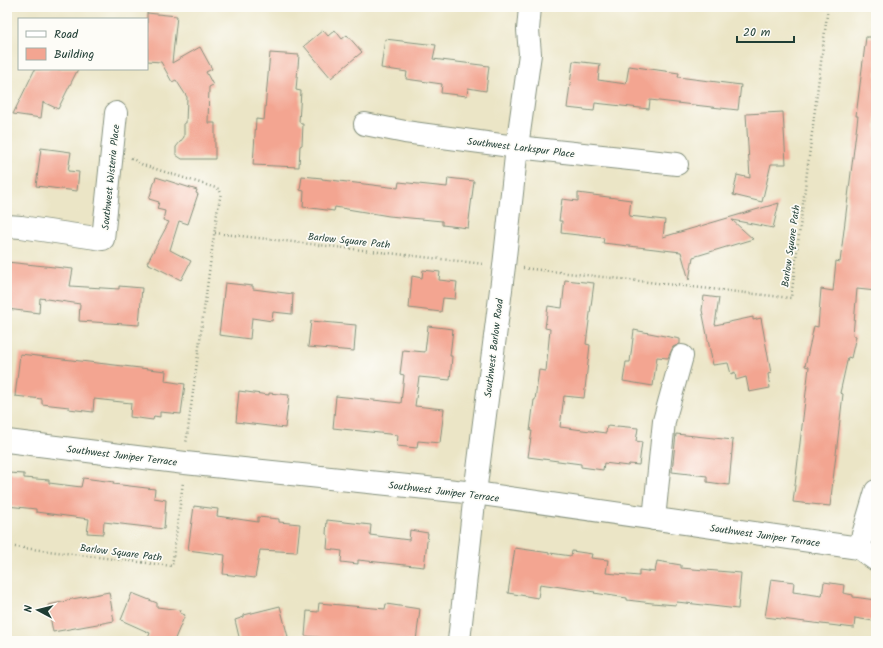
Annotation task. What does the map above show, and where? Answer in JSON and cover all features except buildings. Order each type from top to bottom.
[{"type":"street","name":"Southwest Barlow Road","points":[[459,641],[475,493],[503,274],[517,147],[530,54],[528,30],[530,7]]},
{"type":"street","name":"Southwest Wisteria Place","points":[[7,226],[103,239],[116,113]]},
{"type":"street","name":"Southwest Larkspur Place","points":[[366,124],[405,132],[517,147],[677,164]]},
{"type":"street","points":[[654,519],[664,421],[682,356]]},
{"type":"street","name":"Southwest Juniper Terrace","points":[[7,441],[185,463],[475,493],[654,519],[868,554]]},
{"type":"street","points":[[868,554],[876,491]]},
{"type":"path","name":"Barlow Square Path","points":[[530,269],[791,298],[828,7]]},
{"type":"path","points":[[113,150],[143,165],[219,189],[221,193],[214,233],[186,445]]},
{"type":"path","name":"Barlow Square Path","points":[[214,233],[482,263]]},
{"type":"path","name":"Barlow Square Path","points":[[7,546],[172,566],[183,482]]}]
